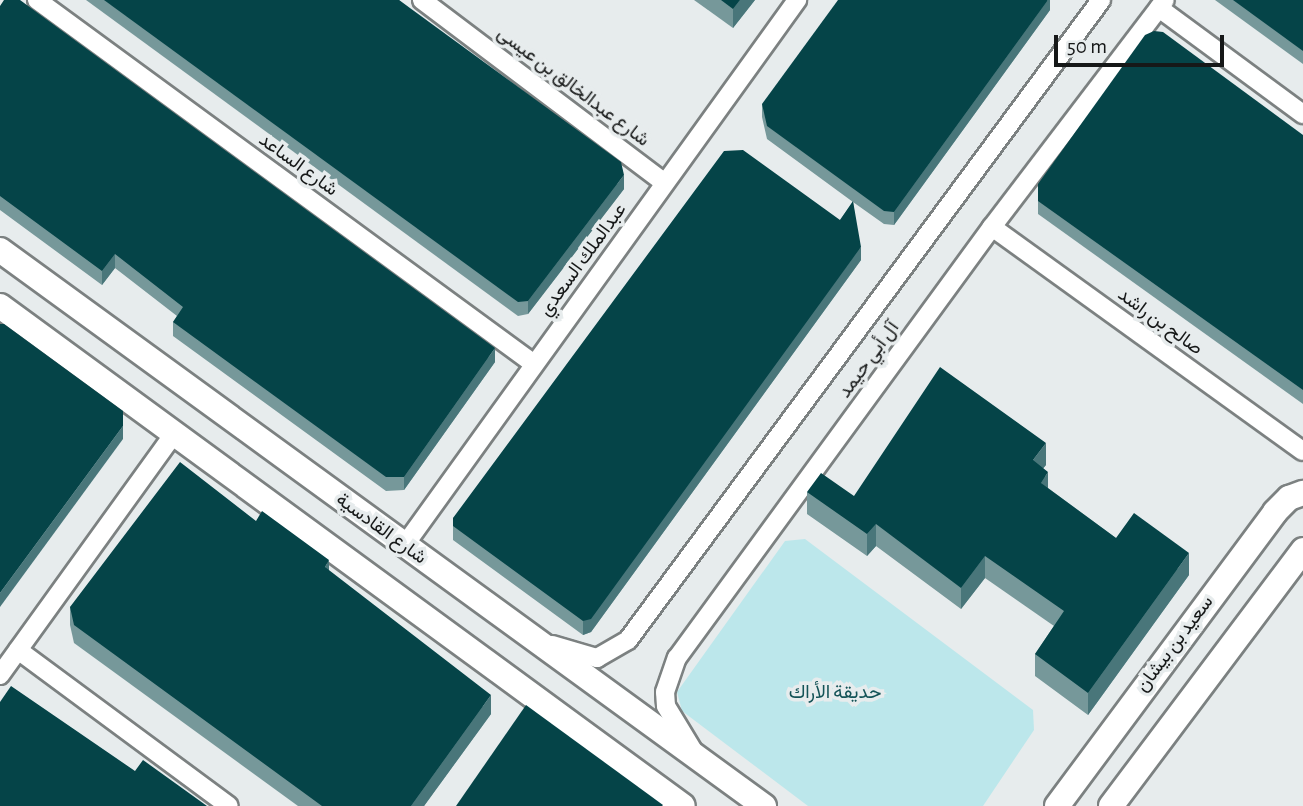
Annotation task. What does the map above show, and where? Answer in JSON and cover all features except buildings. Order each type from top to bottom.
[{"type":"street","name":"شارع الساعد","points":[[37,0],[534,365]]},
{"type":"street","name":"شارع عبدالخالق بن عيسى","points":[[422,0],[665,183]]},
{"type":"street","name":"عبدالملك السعدي","points":[[404,547],[797,0]]},
{"type":"street","name":"آل أبي حيمد","points":[[529,637],[597,658],[628,640],[1101,0]]},
{"type":"street","name":"آل أبي حيمد","points":[[698,758],[666,706],[670,670],[992,227],[1162,4]]},
{"type":"street","points":[[1162,4],[1303,114]]},
{"type":"street","name":"صالح بن راشد","points":[[992,227],[1303,451]]},
{"type":"street","name":"شارع القادسية","points":[[0,250],[404,547],[764,806]]},
{"type":"street","points":[[0,306],[683,806]]},
{"type":"street","points":[[0,675],[175,432]]},
{"type":"street","name":"سعيد بن بيشان","points":[[1057,806],[1275,512],[1289,498],[1303,493]]},
{"type":"street","points":[[1111,806],[1303,550]]},
{"type":"street","points":[[18,650],[229,806]]},
{"type":"green space","name":"حديقة الأراك","points":[[805,539],[1033,710],[1034,730],[983,806],[808,806],[682,711],[677,692],[785,541]]}]
